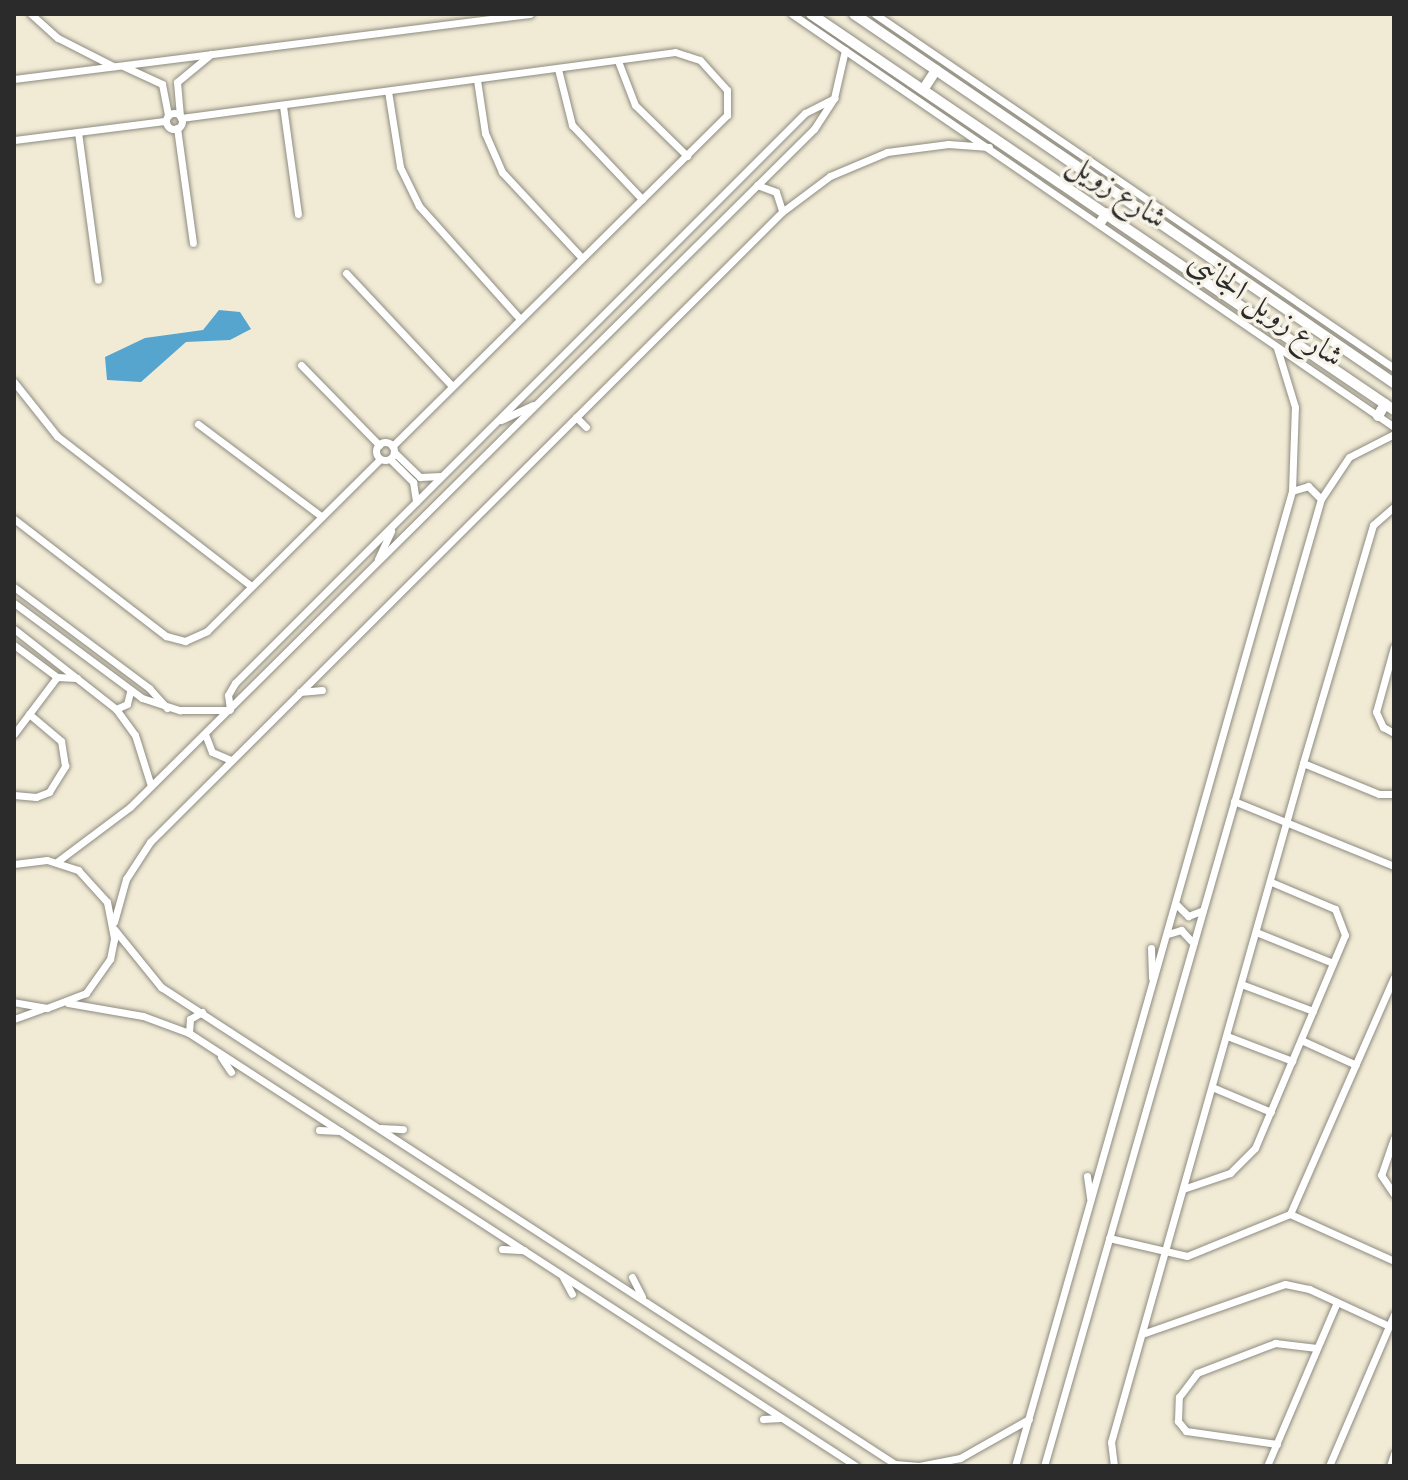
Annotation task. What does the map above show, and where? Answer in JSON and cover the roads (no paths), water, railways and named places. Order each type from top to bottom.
[{"type":"main road","name":"شارع زويل","points":[[854,14],[1394,383]]},
{"type":"main road","name":"شارع زويل","points":[[810,17],[1091,202],[1390,407]]},
{"type":"main road","points":[[923,90],[936,70]]},
{"type":"main road","points":[[1008,162],[1016,152]]},
{"type":"main road","points":[[1055,178],[1067,174],[1067,160]]},
{"type":"main road","points":[[1091,202],[1089,189],[1101,182]]},
{"type":"main road","points":[[1100,223],[1107,213]]},
{"type":"main road","points":[[1378,416],[1390,407]]},
{"type":"street","points":[[31,14],[58,38],[162,84],[177,82],[211,54]]},
{"type":"street","points":[[14,79],[530,14]]},
{"type":"street","name":"شارع زويل الجانبى","points":[[792,14],[810,17],[845,50],[1394,427]]},
{"type":"street","name":"شارع زويل الجانبى","points":[[875,14],[1394,368]]},
{"type":"street","points":[[14,864],[58,861],[106,828],[230,710],[814,129],[834,98],[845,50]]},
{"type":"street","points":[[14,140],[684,53],[700,60],[727,90],[727,115],[452,386],[392,452],[380,459],[201,636],[176,640],[14,519]]},
{"type":"street","points":[[618,61],[635,105],[687,156]]},
{"type":"street","points":[[558,69],[572,125],[642,199]]},
{"type":"street","points":[[477,80],[485,133],[502,172],[582,258]]},
{"type":"street","points":[[177,82],[181,117],[177,128],[193,243]]},
{"type":"street","points":[[162,84],[167,118],[177,128]]},
{"type":"street","points":[[388,91],[400,167],[419,206],[520,319]]},
{"type":"street","points":[[230,710],[228,695],[235,683],[805,113],[834,98]]},
{"type":"street","points":[[283,106],[298,214]]},
{"type":"street","points":[[78,132],[98,280]]},
{"type":"street","points":[[68,1003],[100,978],[110,959],[114,926],[137,860],[231,760],[782,212],[830,176],[887,152],[948,144],[989,147]]},
{"type":"street","points":[[757,185],[776,192],[782,212]]},
{"type":"street","points":[[346,273],[452,386]]},
{"type":"street","points":[[1015,1466],[1292,491],[1295,407],[1277,348]]},
{"type":"street","points":[[301,365],[379,445],[392,452],[420,477],[443,475]]},
{"type":"street","points":[[14,382],[57,436],[251,586]]},
{"type":"street","points":[[492,426],[539,403]]},
{"type":"street","points":[[576,417],[586,427]]},
{"type":"street","points":[[198,424],[321,516]]},
{"type":"street","points":[[1044,1466],[1321,499],[1349,457],[1394,434]]},
{"type":"street","points":[[379,445],[380,459]]},
{"type":"street","points":[[392,452],[413,482],[416,502]]},
{"type":"street","points":[[1292,491],[1308,486],[1321,499]]},
{"type":"street","points":[[1114,1466],[1111,1442],[1303,763],[1373,525],[1394,507]]},
{"type":"street","points":[[377,561],[399,519]]},
{"type":"street","points":[[14,587],[149,688],[167,708]]},
{"type":"street","points":[[14,603],[130,692],[167,708],[230,710]]},
{"type":"street","points":[[14,629],[116,709],[135,735],[151,786]]},
{"type":"street","points":[[14,645],[57,677],[77,678]]},
{"type":"street","points":[[1394,647],[1376,712],[1383,727],[1394,733]]},
{"type":"street","points":[[14,734],[57,677]]},
{"type":"street","points":[[300,692],[322,690]]},
{"type":"street","points":[[116,709],[127,704],[130,692]]},
{"type":"street","points":[[14,795],[36,797],[49,792],[65,766],[61,741],[29,714]]},
{"type":"street","points":[[205,734],[212,752],[231,760]]},
{"type":"street","points":[[1206,760],[1216,765]]},
{"type":"street","points":[[1303,763],[1379,794],[1394,794]]},
{"type":"street","points":[[1234,801],[1394,864]]},
{"type":"street","points":[[58,861],[95,884],[114,926],[154,981],[895,1465],[919,1466],[960,1458],[1029,1419]]},
{"type":"street","points":[[1183,1189],[1215,1180],[1244,1162],[1271,1112],[1345,935],[1342,916],[1271,882]]},
{"type":"street","points":[[1177,903],[1188,916],[1203,909]]},
{"type":"street","points":[[1168,934],[1181,930],[1193,943]]},
{"type":"street","points":[[1256,932],[1333,963]]},
{"type":"street","points":[[1151,948],[1152,987]]},
{"type":"street","points":[[1109,1238],[1164,1254],[1187,1256],[1290,1214],[1392,988],[1394,977]]},
{"type":"street","points":[[1241,984],[1313,1011]]},
{"type":"street","points":[[14,1002],[47,1008]]},
{"type":"street","points":[[14,1019],[68,1003],[143,1016],[189,1033],[856,1466]]},
{"type":"street","points":[[189,1033],[190,1019],[202,1012]]},
{"type":"street","points":[[1227,1036],[1292,1061]]},
{"type":"street","points":[[1301,1040],[1356,1065]]},
{"type":"street","points":[[218,1051],[231,1072]]},
{"type":"street","points":[[1212,1087],[1271,1112]]},
{"type":"street","points":[[380,1128],[403,1129]]},
{"type":"street","points":[[319,1130],[342,1131]]},
{"type":"street","points":[[1394,1138],[1381,1175],[1394,1194]]},
{"type":"street","points":[[1087,1176],[1091,1201]]},
{"type":"street","points":[[1290,1214],[1394,1261]]},
{"type":"street","points":[[502,1249],[525,1250]]},
{"type":"street","points":[[562,1275],[572,1294]]},
{"type":"street","points":[[632,1277],[643,1299]]},
{"type":"street","points":[[1142,1334],[1272,1286],[1297,1285],[1389,1326]]},
{"type":"street","points":[[1267,1466],[1337,1302]]},
{"type":"street","points":[[1329,1466],[1394,1314]]},
{"type":"street","points":[[1277,1444],[1186,1431],[1176,1415],[1179,1397],[1197,1373],[1275,1343],[1317,1348]]},
{"type":"street","points":[[763,1419],[782,1418]]},
{"type":"street","points":[[1050,1448],[1050,1466]]},
{"type":"street","points":[[1390,1466],[1394,1454]]},
{"type":"water","points":[[219,310],[240,312],[251,329],[230,340],[186,342],[141,382],[107,380],[105,357],[145,338],[203,330]]}]
